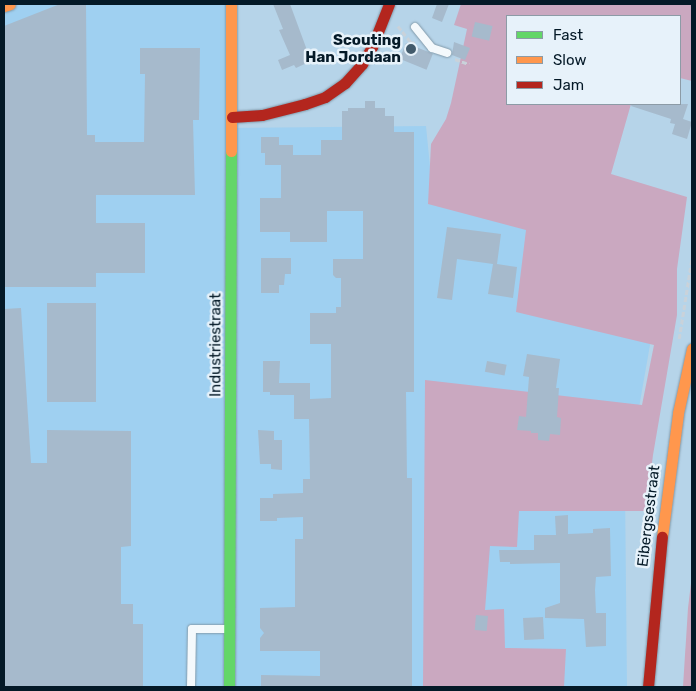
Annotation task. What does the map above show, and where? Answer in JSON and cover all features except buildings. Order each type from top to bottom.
[{"type":"street","points":[[4,6],[10,4]]},
{"type":"street","name":"Industriestraat","points":[[229,687],[231,4]]},
{"type":"street","points":[[232,117],[262,115],[305,104],[325,97],[345,83],[362,64],[372,47],[389,4]]},
{"type":"street","name":"Eibergsestraat","points":[[648,687],[655,591],[665,508],[678,413],[692,349]]},
{"type":"lane","points":[[415,27],[432,48],[447,53]]},
{"type":"lane","points":[[190,687],[192,630],[229,629]]},
{"type":"path","points":[[447,53],[448,57],[469,64]]},
{"type":"shaded area","points":[[4,4],[228,4],[226,128],[426,126],[432,187],[666,254],[625,487],[627,687],[4,687]]},
{"type":"shaded area","points":[[461,4],[692,4],[692,81],[681,78],[681,15],[506,15],[506,105],[631,105],[611,174],[687,197],[677,269],[677,315],[653,455],[646,511],[519,511],[517,547],[490,546],[485,610],[504,609],[505,648],[566,649],[564,687],[423,687],[425,380],[642,405],[654,345],[516,312],[526,230],[428,204],[431,144],[446,119],[467,29],[454,25]]},
{"type":"shaded area","points":[[692,575],[692,687],[683,687],[688,608]]},
{"type":"traffic: fast","points":[[229,687],[231,151]]},
{"type":"traffic: slow","points":[[4,6],[10,4]]},
{"type":"traffic: slow","points":[[231,4],[231,151]]},
{"type":"traffic: slow","points":[[662,537],[678,413],[692,349]]},
{"type":"traffic: jam","points":[[232,117],[262,115],[305,104],[325,97],[345,83],[362,64],[372,47],[389,4]]},
{"type":"traffic: jam","points":[[648,687],[662,537]]},
{"type":"place","name":"Scouting Han Jordaan","points":[[411,49]]}]
